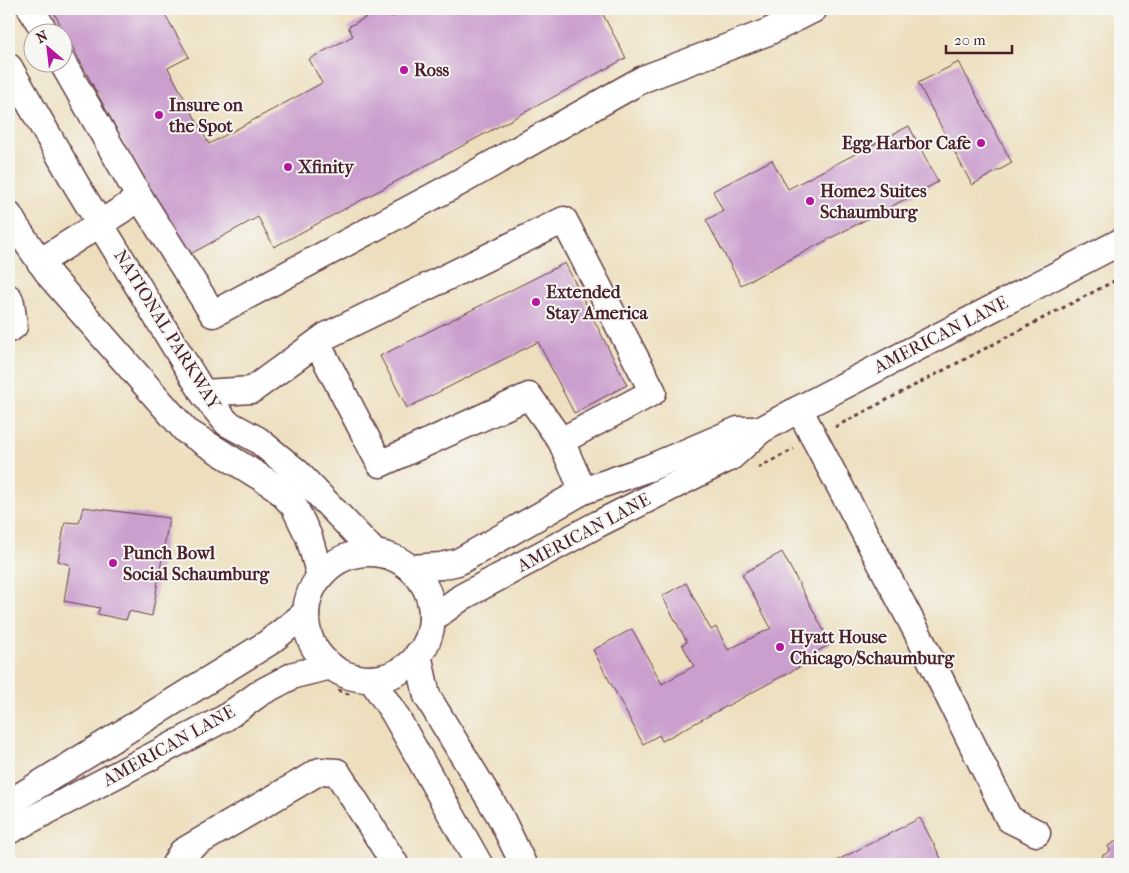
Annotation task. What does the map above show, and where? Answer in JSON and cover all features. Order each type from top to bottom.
[{"type":"street","points":[[31,9],[39,22]]},
{"type":"street","points":[[68,72],[140,198],[213,314],[460,182],[643,79],[768,32],[814,9]]},
{"type":"street","name":"NATIONAL PARKWAY","points":[[9,68],[99,223],[203,393],[227,423],[258,440],[297,472],[374,552]]},
{"type":"street","points":[[40,262],[140,198]]},
{"type":"street","name":"NATIONAL PARKWAY","points":[[9,215],[51,277],[186,431],[276,488],[294,506],[309,536],[320,576]]},
{"type":"street","points":[[203,393],[252,390],[326,336],[564,220],[653,392],[560,441]]},
{"type":"street","name":"AMERICAN LANE","points":[[432,620],[462,597],[598,524],[731,457],[761,430],[799,409],[1120,242]]},
{"type":"street","points":[[9,298],[12,303],[14,326],[9,329]]},
{"type":"street","points":[[317,342],[380,464],[529,396],[560,441],[583,491]]},
{"type":"street","points":[[242,431],[252,390]]},
{"type":"street","points":[[799,409],[918,634],[1009,819],[1037,833]]},
{"type":"street","name":"AMERICAN LANE","points":[[411,568],[441,566],[458,562],[583,491],[649,468],[738,430],[761,430]]},
{"type":"street","points":[[374,552],[393,557],[411,568],[425,585],[432,605],[432,627],[424,646],[411,663],[392,674],[371,678],[350,676],[331,666],[317,651],[309,633],[306,613],[310,594],[320,576],[335,562],[354,554],[374,552]]},
{"type":"street","name":"AMERICAN LANE","points":[[9,802],[268,643],[306,613]]},
{"type":"street","points":[[418,654],[427,696],[500,816],[523,864]]},
{"type":"street","name":"AMERICAN LANE","points":[[9,831],[225,718],[260,693],[294,675],[331,666]]},
{"type":"street","points":[[371,678],[394,713],[479,864]]},
{"type":"street","points":[[175,864],[182,852],[320,771],[337,772],[395,864]]},
{"type":"building","points":[[52,9],[162,9],[189,57],[168,68],[209,144],[322,83],[309,59],[353,36],[348,27],[381,9],[386,9],[391,17],[407,9],[600,9],[626,58],[274,247],[258,217],[185,257],[72,46],[72,22],[59,22]]},
{"type":"building","points":[[959,62],[1012,163],[972,185],[918,83]]},
{"type":"building","name":"Home2 Suites Schaumburg","points":[[909,126],[938,182],[741,285],[706,220],[723,211],[713,191],[772,160],[788,189]]},
{"type":"building","name":"Extended Stay America","points":[[565,263],[627,385],[574,413],[538,342],[407,408],[380,356]]},
{"type":"building","name":"Punch Bowl Social Schaumburg","points":[[83,507],[169,518],[152,616],[129,611],[126,620],[97,614],[100,608],[64,601],[70,565],[58,561],[65,522],[79,523]]},
{"type":"building","name":"Hyatt House Chicago/Schaumburg","points":[[782,552],[831,644],[814,653],[816,658],[662,741],[659,735],[643,744],[593,650],[632,629],[662,684],[694,666],[682,644],[687,642],[662,596],[686,583],[711,630],[716,627],[728,650],[771,628],[742,574]]},
{"type":"building","points":[[920,818],[944,864],[830,864]]},
{"type":"building","points":[[1120,839],[1120,864],[1107,864],[1102,856],[1110,851],[1108,846]]},
{"type":"place","name":"Ross","points":[[404,70]]},
{"type":"place","name":"Insure on the Spot","points":[[159,115]]},
{"type":"place","name":"Egg Harbor Cafe","points":[[981,143]]},
{"type":"place","name":"Xfinity","points":[[288,167]]},
{"type":"place","name":"Home2 Suites Schaumburg","points":[[810,201]]},
{"type":"place","name":"Extended Stay America","points":[[536,302]]},
{"type":"place","name":"Punch Bowl Social Schaumburg","points":[[113,563]]},
{"type":"place","name":"Hyatt House Chicago/Schaumburg","points":[[780,647]]}]
